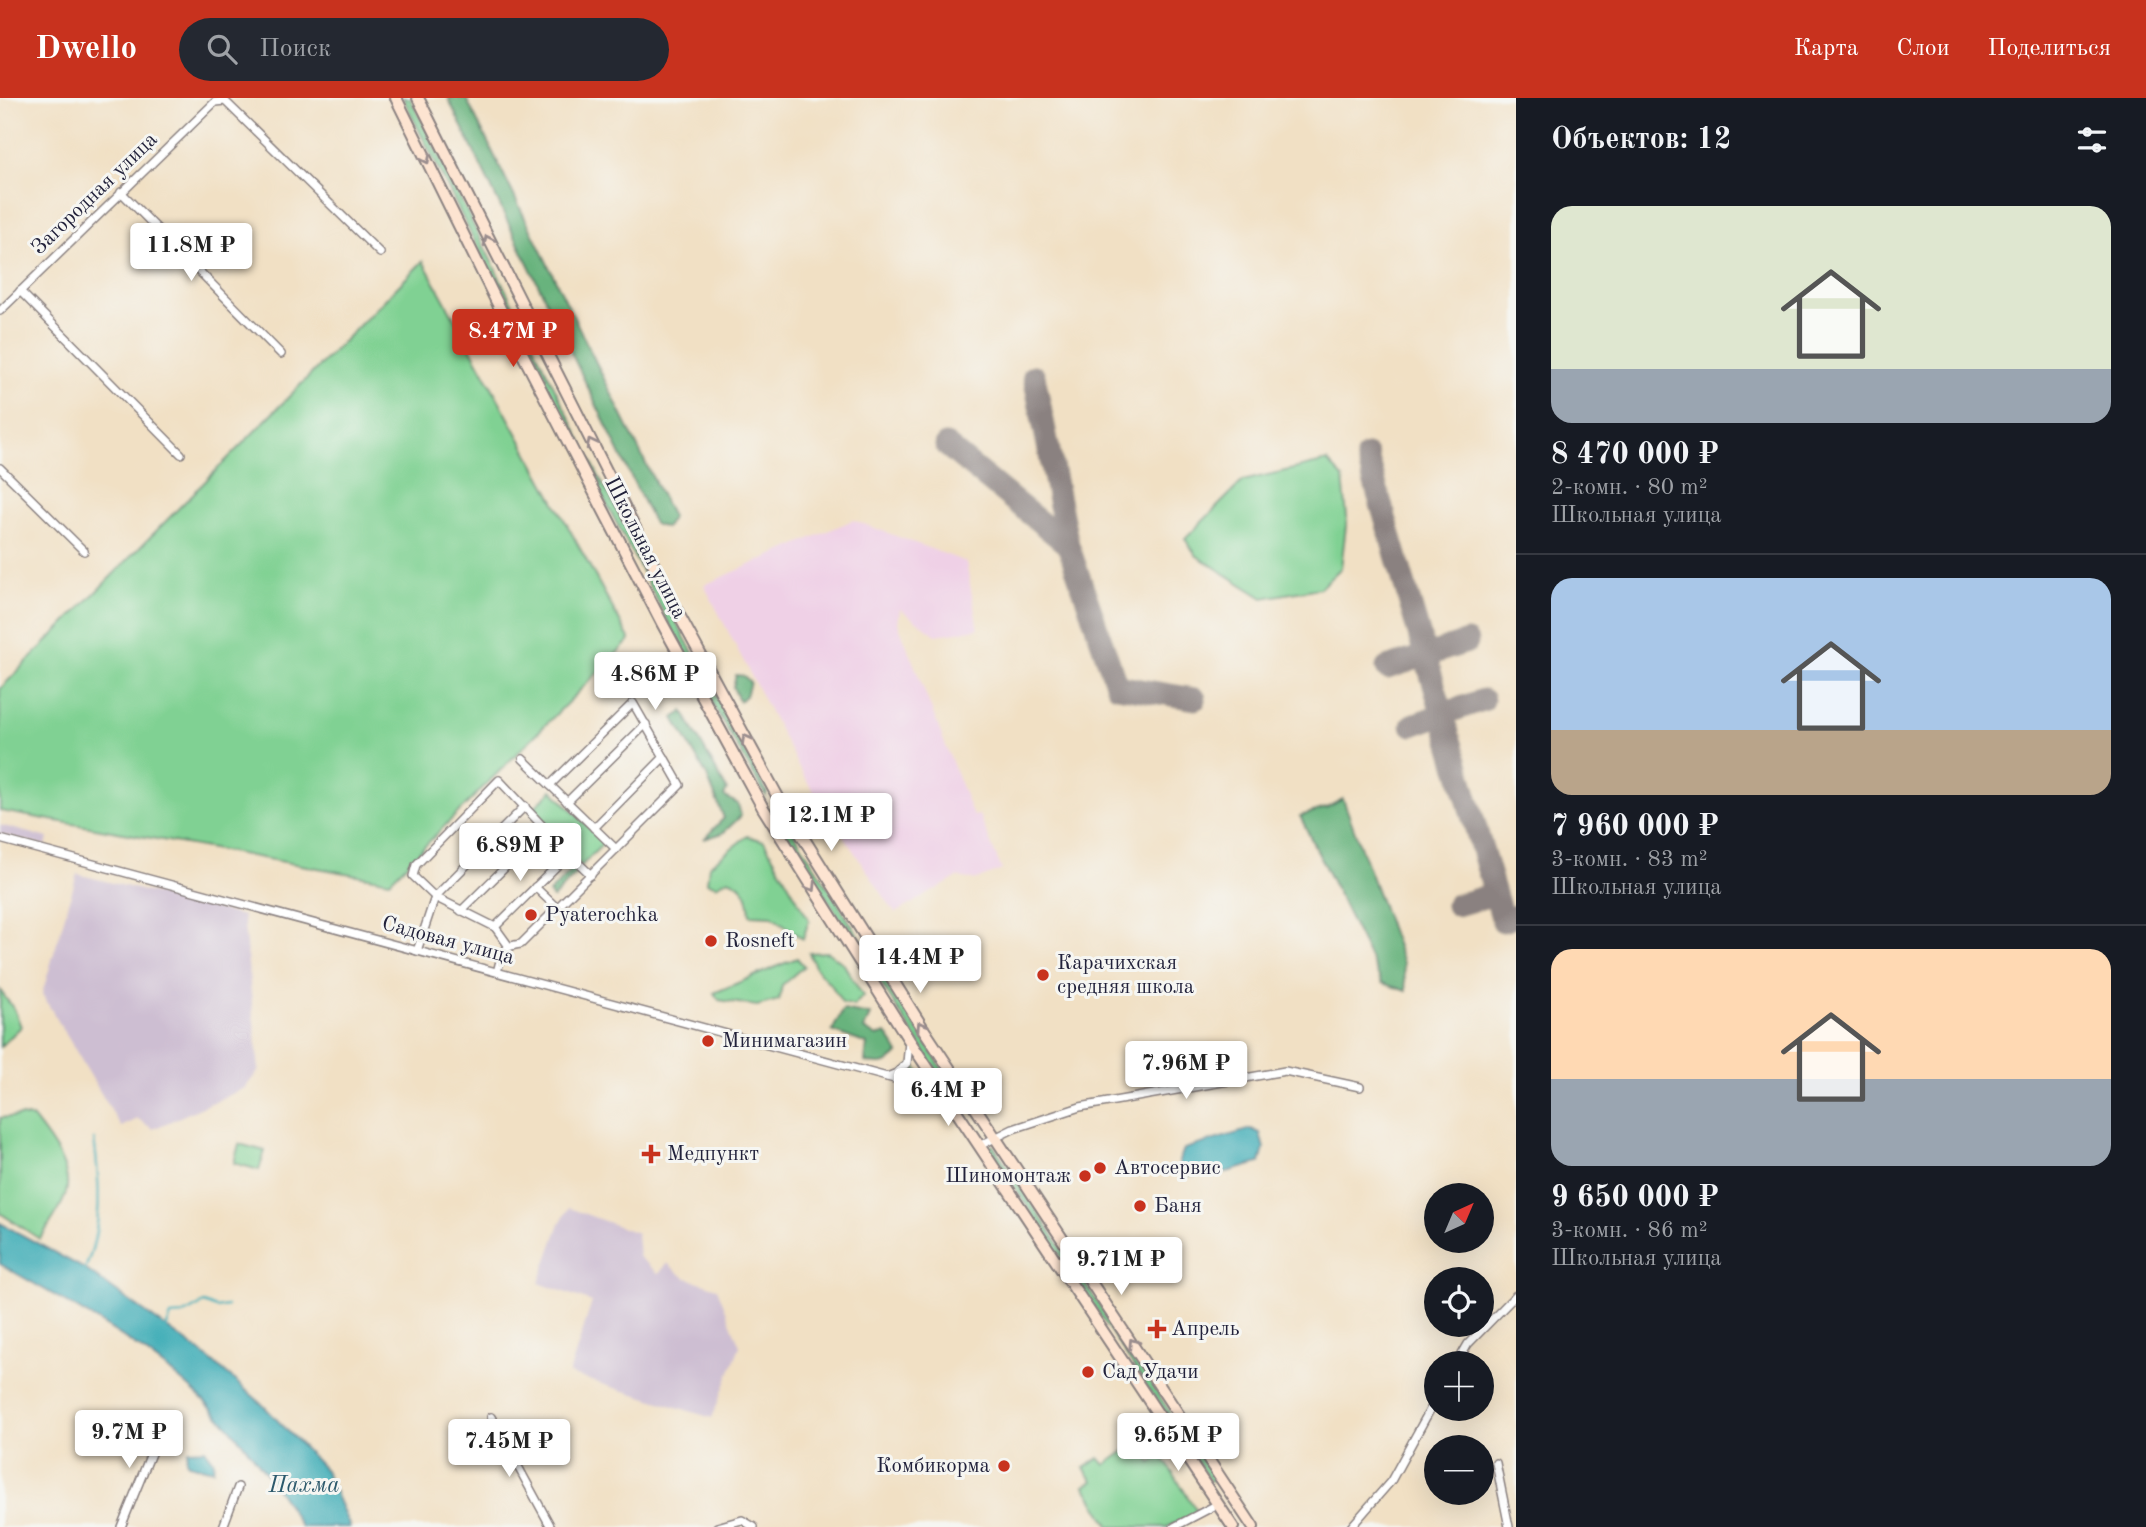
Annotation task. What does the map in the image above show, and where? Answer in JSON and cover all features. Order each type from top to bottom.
[{"type":"main road","name":"Школьная улица","points":[[396,98],[630,561],[763,808],[909,1040],[1233,1527]]},
{"type":"main road","name":"Школьная улица","points":[[418,98],[673,603],[779,799],[959,1083],[1253,1527]]},
{"type":"main road","points":[[763,808],[779,799]]},
{"type":"main road","points":[[944,1092],[959,1083]]},
{"type":"main road","points":[[1218,1504],[1232,1495]]},
{"type":"street","name":"Загородная улица","points":[[0,311],[215,102],[225,101],[380,253]]},
{"type":"street","points":[[121,192],[281,354]]},
{"type":"street","points":[[20,290],[181,454]]},
{"type":"street","points":[[0,468],[84,551]]},
{"type":"street","points":[[497,972],[503,949],[508,945],[521,944],[680,785],[633,703],[550,785]]},
{"type":"street","points":[[568,802],[646,724]]},
{"type":"street","points":[[594,828],[664,757]]},
{"type":"street","points":[[523,759],[616,849]]},
{"type":"street","points":[[508,945],[495,927],[435,897],[414,876],[416,865],[499,780],[591,875]]},
{"type":"street","points":[[417,951],[435,897],[525,806]]},
{"type":"street","points":[[461,911],[544,829]]},
{"type":"street","name":"Садовая улица","points":[[0,839],[944,1092]]},
{"type":"street","points":[[495,927],[569,854]]},
{"type":"street","points":[[536,887],[557,908]]},
{"type":"street","points":[[887,1077],[897,1073],[907,1063],[909,1040]]},
{"type":"street","points":[[979,1146],[994,1136],[1080,1107],[1285,1071],[1360,1087]]},
{"type":"street","points":[[1464,1351],[1516,1295]]},
{"type":"street","points":[[491,1418],[551,1527]]},
{"type":"street","points":[[1351,1527],[1391,1481],[1424,1421]]},
{"type":"street","points":[[121,1527],[163,1424]]},
{"type":"street","points":[[1496,1463],[1509,1527]]},
{"type":"street","points":[[222,1527],[238,1486]]},
{"type":"street","points":[[1174,1527],[1218,1504]]},
{"type":"street","points":[[717,1527],[741,1520],[754,1527]]},
{"type":"shaded area","points":[[853,520],[966,562],[978,629],[936,635],[900,609],[898,623],[973,816],[979,815],[1002,870],[976,880],[958,877],[895,913],[804,777],[704,585]]},
{"type":"shaded area","points":[[0,825],[48,838],[46,846],[0,834]]},
{"type":"shaded area","points":[[77,874],[243,916],[259,1070],[245,1088],[153,1129],[138,1119],[121,1127],[42,994]]},
{"type":"shaded area","points":[[569,1208],[637,1233],[639,1257],[659,1274],[667,1263],[684,1277],[717,1288],[740,1346],[712,1418],[569,1374],[592,1302],[539,1283],[560,1223]]},
{"type":"green space","points":[[403,98],[410,98],[600,479],[767,792],[766,796],[701,684],[594,480]]},
{"type":"green space","points":[[448,98],[466,98],[672,517],[666,528],[654,524]]},
{"type":"green space","points":[[423,261],[630,640],[390,881],[0,811],[0,689]]},
{"type":"green space","points":[[1327,461],[1343,478],[1347,517],[1341,568],[1320,588],[1263,598],[1197,556],[1185,539],[1243,481]]},
{"type":"green space","points":[[736,675],[744,676],[750,682],[746,696],[739,701],[733,687]]},
{"type":"green space","points":[[683,711],[727,790],[724,796],[738,804],[741,816],[723,833],[704,839],[724,818],[707,776],[674,718]]},
{"type":"green space","points":[[552,790],[604,843],[581,866],[567,851],[569,848],[531,811]]},
{"type":"green space","points":[[1343,799],[1403,963],[1406,991],[1382,983],[1300,816],[1326,808]]},
{"type":"green space","points":[[774,807],[778,808],[943,1070],[941,1074],[772,811]]},
{"type":"green space","points":[[747,836],[764,841],[809,920],[803,939],[772,916],[750,915],[745,892],[734,882],[728,879],[716,886],[707,882],[709,866]]},
{"type":"green space","points":[[574,868],[578,872],[553,898],[549,893]]},
{"type":"green space","points":[[827,952],[843,963],[863,996],[854,1006],[842,1003],[832,986],[816,969],[809,953]]},
{"type":"green space","points":[[797,958],[804,966],[782,985],[779,1000],[757,1006],[719,1000],[714,993]]},
{"type":"green space","points":[[0,990],[15,1011],[21,1027],[0,1047]]},
{"type":"green space","points":[[843,1010],[870,1015],[864,1029],[877,1037],[886,1033],[899,1053],[884,1064],[865,1062],[867,1044],[832,1031]]},
{"type":"green space","points":[[913,1063],[927,1083],[901,1077]]},
{"type":"green space","points":[[0,1118],[33,1118],[39,1126],[58,1154],[66,1176],[67,1186],[63,1202],[40,1239],[0,1213]]},
{"type":"green space","points":[[239,1144],[265,1151],[259,1170],[234,1163]]},
{"type":"green space","points":[[993,1145],[1170,1412],[1166,1415],[988,1147]]},
{"type":"green space","points":[[1179,1424],[1215,1478],[1214,1481],[1210,1481],[1174,1427]]},
{"type":"green space","points":[[1136,1443],[1151,1463],[1162,1456],[1198,1513],[1167,1527],[1110,1527],[1085,1486],[1093,1481],[1084,1468],[1099,1458],[1105,1465]]},
{"type":"water","points":[[1251,1129],[1260,1133],[1264,1149],[1260,1163],[1223,1173],[1185,1176],[1179,1161],[1184,1149]]},
{"type":"water","name":"Пахма","points":[[0,1223],[85,1269],[207,1357],[261,1403],[325,1470],[350,1527],[301,1527],[248,1450],[224,1421],[188,1386],[110,1329],[0,1264]]},
{"type":"water","points":[[205,1449],[214,1461],[213,1470],[189,1464],[186,1460],[188,1450]]},
{"type":"waterway","points":[[85,1269],[91,1254],[97,1222],[98,1172],[94,1139]]},
{"type":"waterway","points":[[166,1329],[171,1316],[182,1315],[204,1303],[216,1308],[227,1306]]},
{"type":"taxiway","points":[[1034,376],[1068,545],[1117,686],[1195,699]]},
{"type":"taxiway","points":[[946,445],[1068,545]]},
{"type":"taxiway","points":[[1367,456],[1503,921],[1516,916]]},
{"type":"taxiway","points":[[1387,668],[1467,642]]},
{"type":"taxiway","points":[[1412,725],[1483,700]]},
{"type":"taxiway","points":[[1457,905],[1495,894]]},
{"type":"place","name":"Pyaterochka","points":[[531,915]]},
{"type":"place","name":"Rosneft","points":[[711,941]]},
{"type":"place","name":"Карачихская средняя школа","points":[[1043,975]]},
{"type":"place","name":"Минимагазин","points":[[708,1041]]},
{"type":"place","name":"Медпункт","points":[[651,1154]]},
{"type":"place","name":"Автосервис","points":[[1100,1168]]},
{"type":"place","name":"Шиномонтаж","points":[[1085,1176]]},
{"type":"place","name":"Баня","points":[[1140,1206]]},
{"type":"place","name":"Апрель","points":[[1157,1329]]},
{"type":"place","name":"Сад Удачи","points":[[1088,1372]]},
{"type":"place","name":"Комбикорма","points":[[1004,1466]]}]
